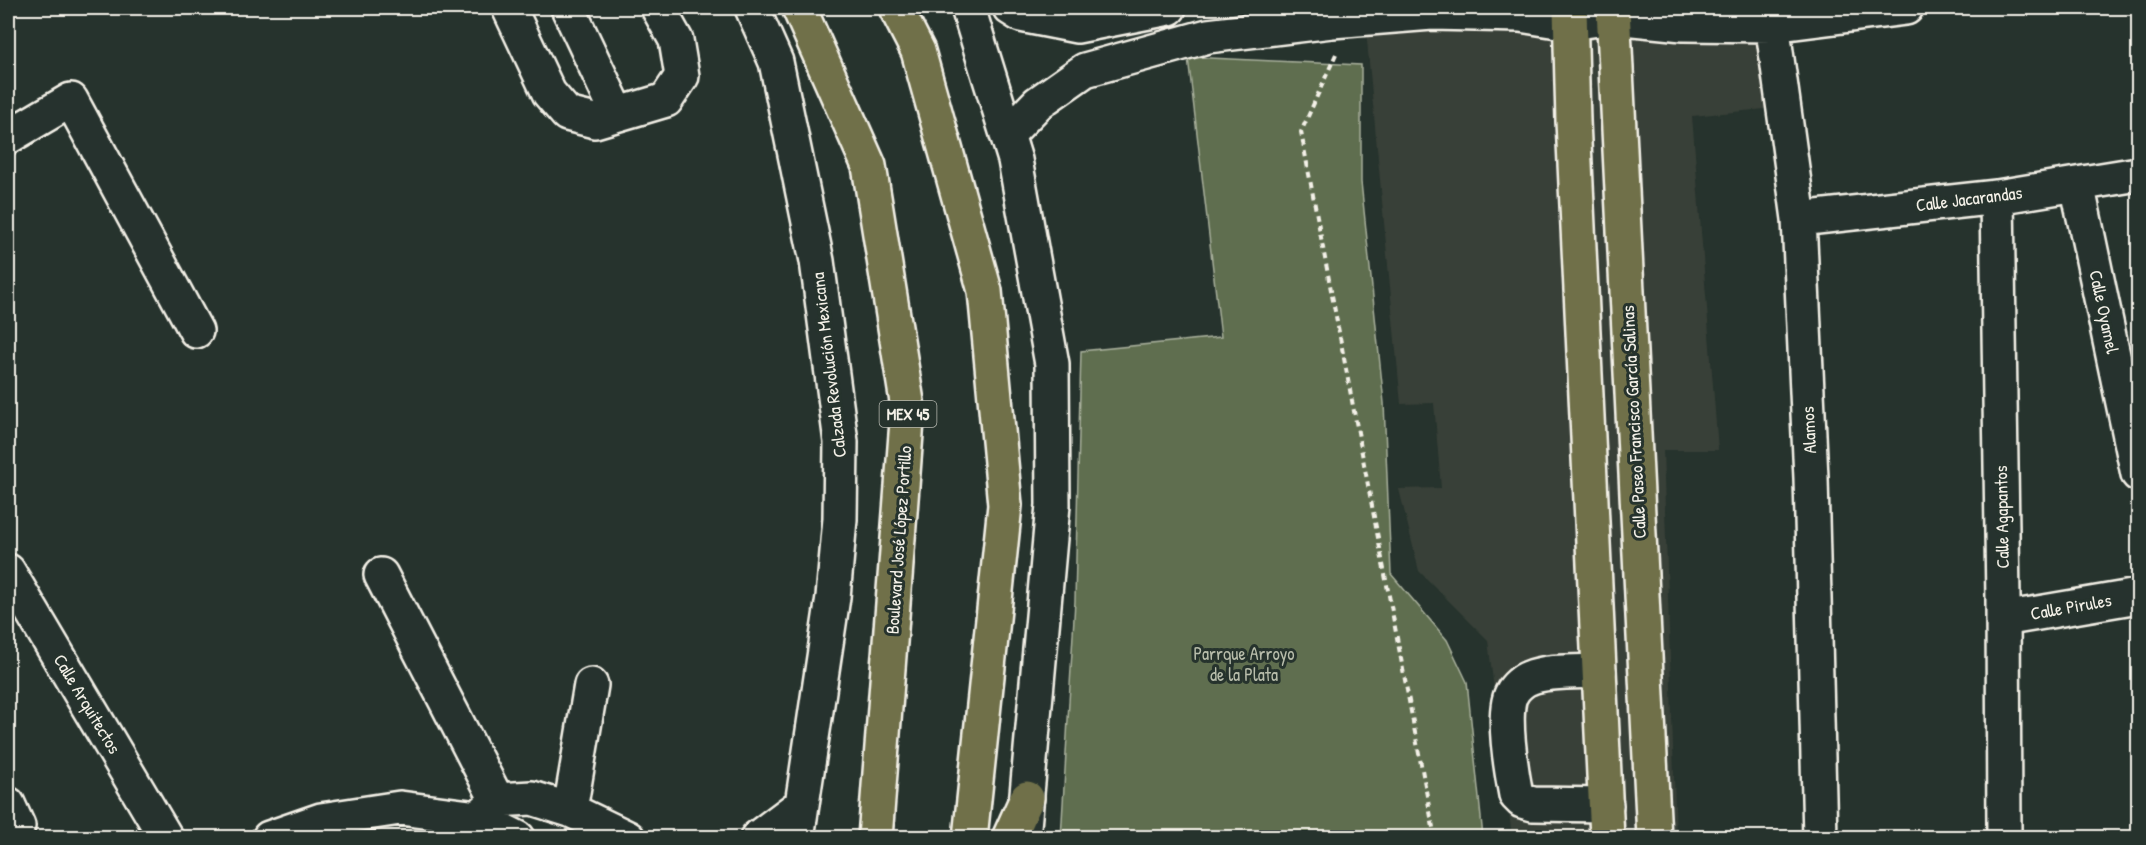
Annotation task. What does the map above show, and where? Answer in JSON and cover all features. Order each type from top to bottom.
[{"type":"main road","name":"Boulevard José López Portillo","points":[[799,8],[869,166],[908,408],[875,837]]},
{"type":"main road","points":[[896,8],[918,51],[986,291],[1005,505],[970,837]]},
{"type":"main road","name":"Calle Paseo Francisco García Salinas","points":[[1609,11],[1654,837]]},
{"type":"main road","points":[[1570,15],[1607,837]]},
{"type":"main road","points":[[1009,837],[1027,798]]},
{"type":"street","points":[[509,8],[549,93],[567,114],[595,121],[666,100],[682,76],[676,40],[658,8]]},
{"type":"street","points":[[568,8],[618,114]]},
{"type":"street","name":"Calzada Revolución Mexicana","points":[[752,8],[776,62],[817,261],[841,442],[840,519],[833,597],[797,837]]},
{"type":"street","points":[[968,8],[1015,160],[1052,364],[1053,505],[1023,837]]},
{"type":"street","points":[[1010,8],[1021,15],[1077,26],[1169,8]]},
{"type":"street","points":[[1007,135],[1038,103],[1084,70],[1208,36],[1349,16],[1432,13],[1570,15],[1609,11],[1683,24],[1906,8]]},
{"type":"street","name":"Alamos","points":[[1771,16],[1799,219],[1811,478],[1820,837]]},
{"type":"street","points":[[8,137],[71,100],[196,331]]},
{"type":"street","name":"Calle Jacarandas","points":[[1799,219],[1997,197],[2139,174]]},
{"type":"street","name":"Calle Oyamel","points":[[2077,184],[2139,474]]},
{"type":"street","name":"Calle Agapantos","points":[[1997,197],[2004,837]]},
{"type":"street","name":"Calle Arquitectos","points":[[8,572],[166,837]]},
{"type":"street","points":[[381,575],[487,809],[518,837]]},
{"type":"street","name":"Calle Pirules","points":[[2003,619],[2139,596]]},
{"type":"street","points":[[1599,671],[1530,677],[1519,685],[1510,694],[1508,742],[1515,795],[1522,801],[1533,804],[1606,805]]},
{"type":"street","points":[[570,810],[591,685]]},
{"type":"street","points":[[269,837],[321,820],[400,808],[487,809],[532,798],[570,810],[628,837]]},
{"type":"street","points":[[8,804],[18,826],[8,832]]},
{"type":"street","points":[[757,837],[801,805]]},
{"type":"path","points":[[1349,16],[1338,50],[1301,132],[1435,837]]},
{"type":"shaded area","points":[[1365,19],[1658,39],[1772,25],[1785,107],[1692,116],[1718,450],[1663,450],[1676,837],[1512,837],[1488,640],[1419,571],[1399,489],[1441,488],[1434,403],[1401,404]]},
{"type":"green space","name":"Parrque Arroyo de la Plata","points":[[1188,57],[1361,65],[1361,182],[1384,403],[1391,574],[1447,640],[1467,682],[1483,837],[1061,838],[1075,601],[1081,351],[1221,337]]},
{"type":"building","points":[[427,833],[444,838],[380,838],[384,837]]}]
